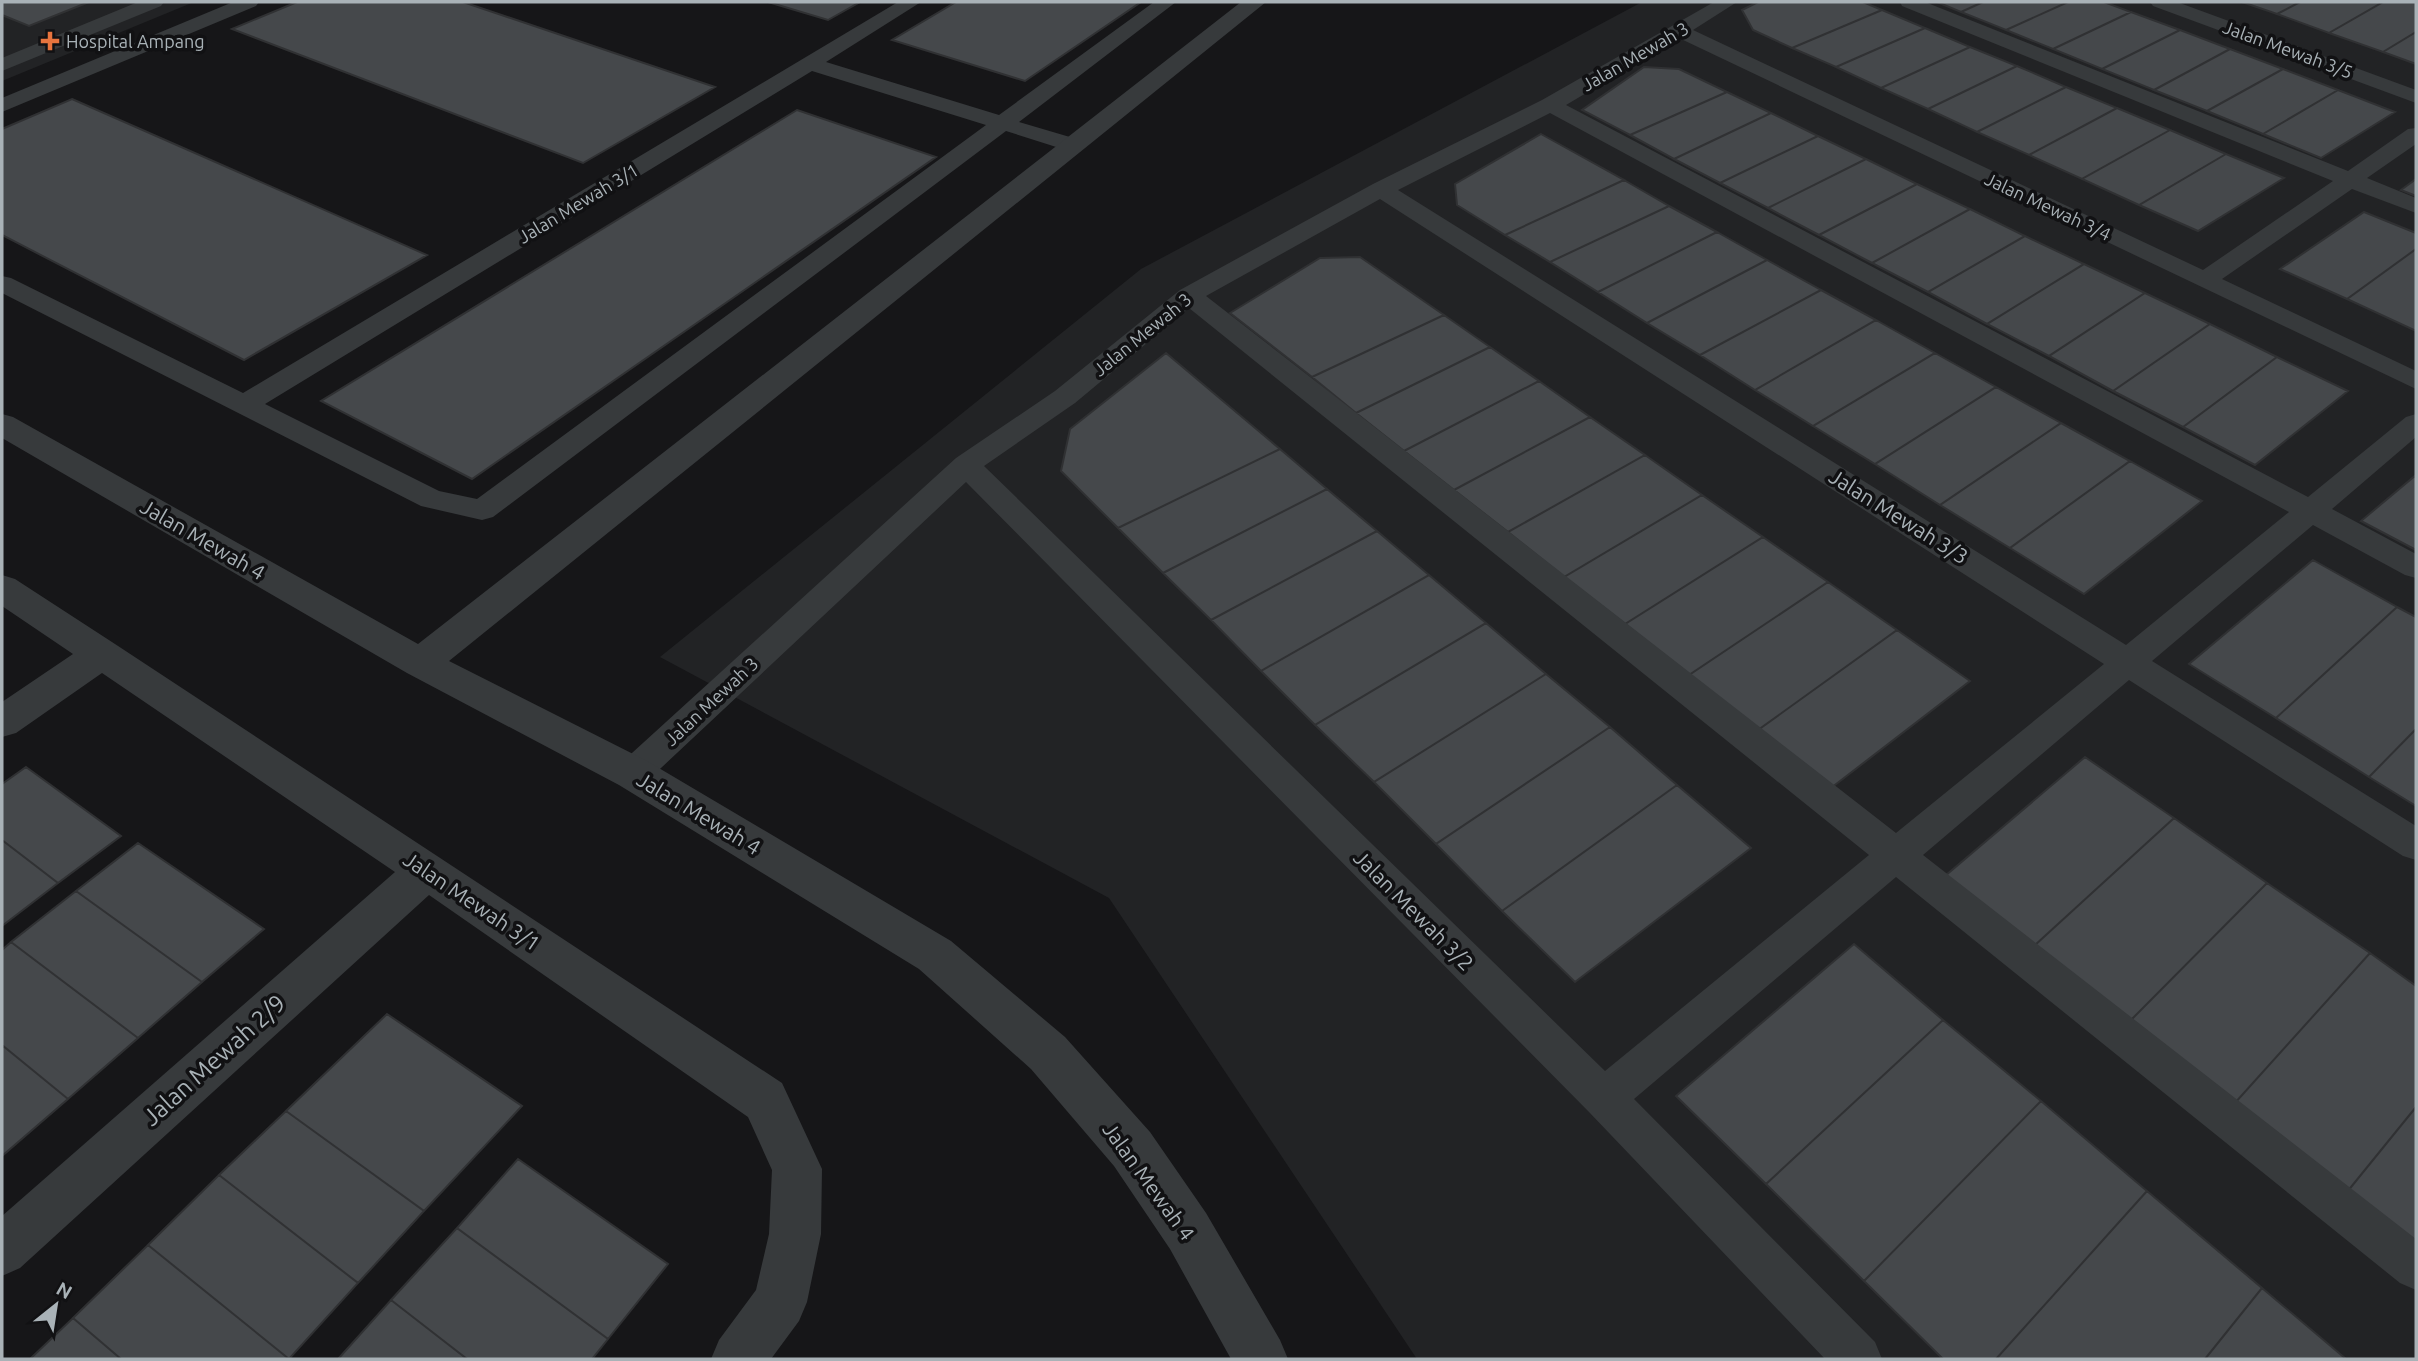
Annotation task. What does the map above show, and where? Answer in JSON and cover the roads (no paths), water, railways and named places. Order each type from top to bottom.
[{"type":"street","points":[[420,663],[1255,2]]},
{"type":"street","name":"Jalan Mewah 4","points":[[2,424],[420,663],[633,773],[935,955],[1048,1053],[1132,1149],[1188,1231],[1261,1359]]},
{"type":"street","name":"Jalan Mewah 3/1","points":[[2,588],[427,870],[765,1100],[797,1169],[795,1234],[780,1302],[738,1359]]},
{"type":"street","points":[[2,722],[102,654]]},
{"type":"street","name":"Jalan Mewah 2/9","points":[[2,1250],[427,870]]},
{"type":"lane","points":[[2,65],[154,2]]},
{"type":"lane","points":[[2,106],[249,2]]},
{"type":"lane","name":"Jalan Mewah 3/1","points":[[244,405],[911,2]]},
{"type":"lane","points":[[2,283],[430,499],[482,510],[1166,2]]},
{"type":"lane","name":"Jalan Mewah 3","points":[[633,773],[966,465],[1065,397],[1189,295],[1381,189],[1550,105],[1727,2]]},
{"type":"lane","points":[[1909,2],[2416,206]]},
{"type":"lane","name":"Jalan Mewah 3/5","points":[[2160,2],[2416,97]]},
{"type":"lane","name":"Jalan Mewah 3/4","points":[[1680,31],[2416,381]]},
{"type":"lane","points":[[809,63],[1072,145]]},
{"type":"lane","points":[[1550,105],[2312,510],[2416,568]]},
{"type":"lane","points":[[2205,281],[2416,134]]},
{"type":"lane","name":"Jalan Mewah 3/3","points":[[1381,189],[2416,845]]},
{"type":"lane","points":[[1189,295],[2416,1267]]},
{"type":"lane","points":[[1604,1098],[2416,423]]},
{"type":"lane","name":"Jalan Mewah 3/2","points":[[966,465],[1604,1098],[1858,1359]]},
{"type":"place","name":"Hospital Ampang","points":[[50,41]]}]
